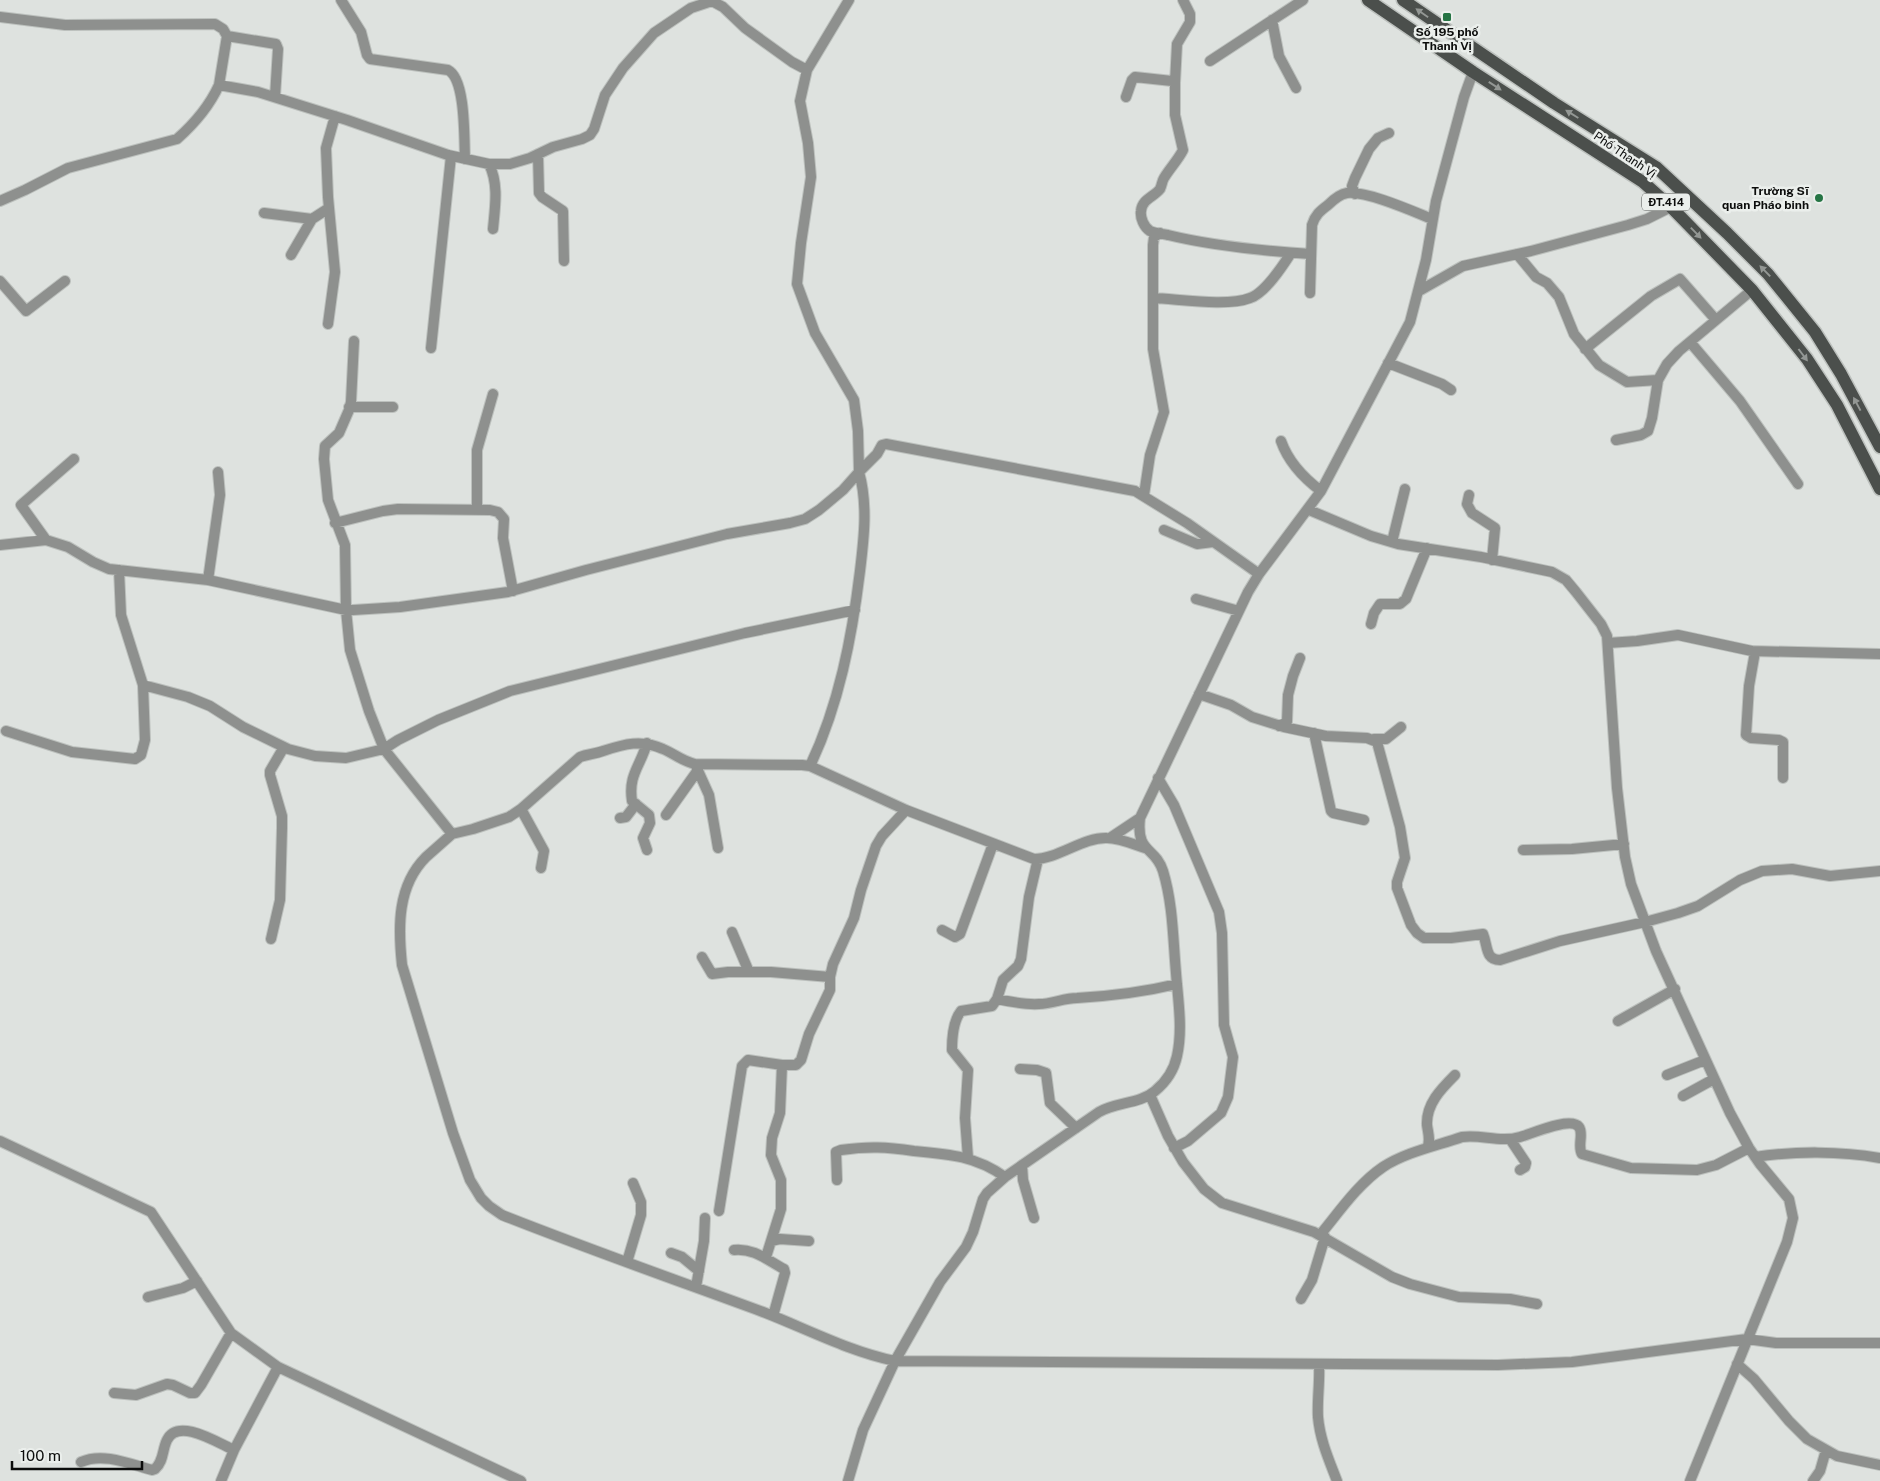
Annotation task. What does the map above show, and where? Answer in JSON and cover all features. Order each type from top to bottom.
[{"type":"main road","name":"Phố Thanh Vị","points":[[1368,0],[1473,72],[1643,182],[1671,207],[1752,290],[1807,359],[1837,405],[1880,489]]},
{"type":"main road","name":"Phố Thanh Vị","points":[[1403,0],[1554,103],[1656,168],[1721,228],[1768,274],[1815,332],[1841,374],[1880,447]]},
{"type":"street","points":[[341,0],[361,32],[367,55],[370,59],[448,70],[454,75],[463,108],[465,159]]},
{"type":"street","points":[[810,766],[837,694],[851,633],[865,518],[862,482],[859,472],[858,431],[854,400],[815,332],[797,284],[800,243],[811,178],[808,143],[800,100],[807,70],[849,0]]},
{"type":"street","points":[[1183,0],[1190,14],[1190,22],[1177,44],[1175,83],[1175,115],[1183,150],[1163,179],[1158,191],[1142,205],[1140,214],[1144,226],[1151,231],[1188,239],[1311,254]]},
{"type":"street","points":[[1210,61],[1303,0]]},
{"type":"street","points":[[218,85],[258,92],[452,156],[489,164],[510,164],[552,147],[590,135],[594,129],[605,95],[623,68],[654,33],[691,8],[712,1],[724,7],[745,28],[792,62],[807,70]]},
{"type":"street","points":[[0,17],[65,25],[215,24],[223,29],[227,36],[218,85],[204,111],[191,127],[177,139],[68,168],[25,190],[0,200]]},
{"type":"street","points":[[1272,20],[1279,56],[1296,88]]},
{"type":"street","points":[[227,36],[277,45],[275,98]]},
{"type":"street","points":[[848,1481],[863,1430],[895,1361],[940,1282],[966,1247],[973,1232],[983,1199],[1005,1177],[1106,1108],[1150,1095],[1168,1078],[1173,1069],[1177,1056],[1180,1032],[1171,909],[1163,871],[1156,859],[1145,848],[1139,834],[1140,818],[1239,611],[1259,574],[1309,510],[1321,491],[1410,322],[1426,260],[1432,219],[1455,129],[1473,72]]},
{"type":"street","points":[[1126,97],[1132,80],[1135,77],[1172,80],[1175,83]]},
{"type":"street","points":[[328,324],[335,272],[326,146],[335,116]]},
{"type":"street","points":[[1355,194],[1352,186],[1369,150],[1378,138],[1389,133]]},
{"type":"street","points":[[538,154],[540,195],[563,211],[564,261]]},
{"type":"street","points":[[430,348],[452,156]]},
{"type":"street","points":[[489,164],[493,173],[495,190],[493,229]]},
{"type":"street","points":[[1310,293],[1312,225],[1315,216],[1340,196],[1346,193],[1355,194],[1397,205],[1432,219]]},
{"type":"street","points":[[1419,291],[1463,266],[1517,254],[1638,222],[1671,207]]},
{"type":"street","points":[[291,254],[312,219],[329,208]]},
{"type":"street","points":[[264,213],[312,219]]},
{"type":"street","points":[[1144,495],[1150,455],[1164,412],[1153,349],[1153,245],[1154,237],[1160,233]]},
{"type":"street","points":[[1153,298],[1229,302],[1251,298],[1266,286],[1291,253]]},
{"type":"street","points":[[1517,254],[1536,276],[1546,283],[1559,297],[1574,334],[1599,365],[1627,382],[1658,380]]},
{"type":"street","points":[[1585,349],[1651,296],[1680,279],[1716,320]]},
{"type":"street","points":[[0,281],[26,312],[65,280]]},
{"type":"street","points":[[1616,440],[1641,435],[1648,431],[1658,380],[1667,364],[1752,290]]},
{"type":"street","points":[[354,341],[349,407],[338,434],[328,441],[324,448],[328,500],[344,545],[346,610],[350,650],[369,711],[384,749],[452,834]]},
{"type":"street","points":[[1690,342],[1740,401],[1798,484]]},
{"type":"street","points":[[1388,363],[1442,384],[1452,390]]},
{"type":"street","points":[[477,510],[477,450],[493,394]]},
{"type":"street","points":[[349,407],[393,407]]},
{"type":"street","points":[[1281,441],[1284,449],[1301,473],[1321,491]]},
{"type":"street","points":[[0,545],[46,540],[68,547],[93,562],[110,569],[208,580],[346,610],[400,607],[513,590],[727,534],[805,519],[843,490],[877,454],[882,445],[886,444],[1135,491],[1144,495],[1259,574]]},
{"type":"street","points":[[46,540],[21,505],[74,459]]},
{"type":"street","points":[[208,580],[220,495],[218,472]]},
{"type":"street","points":[[1392,542],[1406,489]]},
{"type":"street","points":[[1469,495],[1467,504],[1472,513],[1495,528],[1492,560]]},
{"type":"street","points":[[336,522],[383,511],[477,510],[498,512],[503,518],[503,538],[513,590]]},
{"type":"street","points":[[1309,510],[1371,536],[1392,542],[1552,572],[1560,576],[1576,592],[1601,624],[1608,643],[1617,788],[1631,884],[1656,951],[1675,989],[1714,1079],[1752,1152],[1768,1175],[1789,1199],[1793,1218],[1787,1242],[1690,1481]]},
{"type":"street","points":[[1164,530],[1197,544],[1213,542]]},
{"type":"street","points":[[1371,624],[1374,613],[1380,604],[1400,604],[1406,599],[1427,548]]},
{"type":"street","points":[[6,731],[72,752],[136,759],[141,755],[145,746],[143,685],[121,615],[119,570]]},
{"type":"street","points":[[1196,599],[1239,611]]},
{"type":"street","points":[[143,685],[188,697],[210,706],[281,751],[346,758],[384,749],[438,720],[510,691],[745,633],[855,610]]},
{"type":"street","points":[[1608,643],[1637,642],[1678,634],[1755,652],[1880,654]]},
{"type":"street","points":[[1755,652],[1749,686],[1746,735],[1751,738],[1783,742],[1782,778]]},
{"type":"street","points":[[1279,726],[1287,722],[1288,695],[1300,658]]},
{"type":"street","points":[[1199,694],[1231,705],[1252,717],[1279,726],[1314,733],[1374,740],[1386,739],[1401,727]]},
{"type":"street","points":[[1314,733],[1330,811],[1364,820]]},
{"type":"street","points":[[1374,740],[1380,749],[1400,827],[1405,858],[1397,882],[1397,888],[1411,925],[1416,933],[1424,938],[1435,939],[1483,934],[1490,958],[1500,960],[1577,936],[1645,922],[1698,906],[1740,880],[1762,871],[1792,868],[1830,876],[1880,872]]},
{"type":"street","points":[[1145,848],[1110,838],[1098,839],[1038,859],[906,810],[810,766],[696,767],[663,748],[631,742],[580,757],[521,809],[509,817],[473,830],[452,834],[425,858],[404,892],[400,912],[399,939],[402,965],[453,1133],[470,1180],[481,1198],[502,1215],[772,1316],[847,1348],[895,1361],[1498,1365],[1572,1362],[1747,1339],[1776,1343],[1880,1343]]},
{"type":"street","points":[[647,744],[631,779],[630,789],[632,801],[649,815],[650,823],[643,838],[647,850]]},
{"type":"street","points":[[270,939],[280,900],[282,816],[270,776],[270,770],[281,751]]},
{"type":"street","points":[[666,815],[696,767]]},
{"type":"street","points":[[696,767],[708,795],[718,848]]},
{"type":"street","points":[[1158,778],[1177,813],[1218,912],[1222,933],[1224,1025],[1233,1057],[1228,1097],[1221,1113],[1188,1141],[1174,1148]]},
{"type":"street","points":[[620,818],[626,817],[636,804]]},
{"type":"street","points":[[521,809],[544,851],[541,868]]},
{"type":"street","points":[[718,1211],[742,1066],[745,1061],[750,1060],[782,1066],[796,1065],[801,1060],[809,1034],[830,990],[833,964],[854,918],[876,846],[882,836],[906,810]]},
{"type":"street","points":[[1110,838],[1140,818]]},
{"type":"street","points":[[942,930],[955,937],[960,934],[994,844]]},
{"type":"street","points":[[1523,850],[1624,844]]},
{"type":"street","points":[[968,1158],[966,1118],[968,1070],[952,1050],[958,1015],[966,1009],[989,1008],[997,999],[1003,980],[1018,966],[1021,959],[1029,897],[1038,859]]},
{"type":"street","points":[[732,932],[749,972]]},
{"type":"street","points":[[702,957],[712,974],[749,972],[830,977]]},
{"type":"street","points":[[997,999],[1041,1004],[1076,998],[1094,998],[1149,991],[1177,984]]},
{"type":"street","points":[[1618,1021],[1675,989]]},
{"type":"street","points":[[1667,1075],[1705,1060]]},
{"type":"street","points":[[766,1258],[782,1201],[781,1180],[771,1155],[772,1138],[780,1113],[782,1066]]},
{"type":"street","points":[[1020,1069],[1046,1073],[1050,1103],[1076,1128]]},
{"type":"street","points":[[1427,1148],[1430,1144],[1428,1114],[1431,1104],[1438,1092],[1455,1075]]},
{"type":"street","points":[[1683,1096],[1714,1079]]},
{"type":"street","points":[[1150,1095],[1174,1148],[1183,1162],[1204,1189],[1222,1203],[1322,1236],[1392,1277],[1410,1284],[1459,1297],[1510,1298],[1537,1304]]},
{"type":"street","points":[[1302,1299],[1312,1280],[1322,1236],[1362,1186],[1376,1172],[1404,1157],[1427,1148],[1469,1136],[1510,1139],[1562,1124],[1577,1125],[1580,1130],[1580,1150],[1582,1154],[1621,1165],[1645,1168],[1697,1170],[1752,1152],[1769,1154],[1854,1154],[1880,1158]]},
{"type":"street","points":[[1510,1139],[1526,1163],[1525,1167],[1520,1170]]},
{"type":"street","points":[[0,1141],[151,1212],[231,1332],[278,1367],[521,1481]]},
{"type":"street","points":[[837,1180],[836,1152],[882,1147],[968,1158],[995,1170],[1005,1177]]},
{"type":"street","points":[[1022,1165],[1023,1180],[1034,1218]]},
{"type":"street","points":[[627,1262],[641,1215],[641,1202],[633,1183]]},
{"type":"street","points":[[696,1288],[704,1241],[705,1218]]},
{"type":"street","points":[[771,1241],[780,1239],[809,1241]]},
{"type":"street","points":[[734,1250],[749,1250],[784,1269],[785,1273],[772,1316]]},
{"type":"street","points":[[671,1253],[682,1257],[700,1271]]},
{"type":"street","points":[[148,1297],[183,1288],[197,1281]]},
{"type":"street","points":[[114,1393],[136,1395],[167,1384],[194,1393],[231,1332]]},
{"type":"street","points":[[1737,1364],[1769,1395],[1798,1431],[1837,1456],[1880,1465]]},
{"type":"street","points":[[1320,1365],[1319,1422],[1322,1442],[1337,1481]]},
{"type":"street","points":[[221,1481],[234,1450],[278,1367]]},
{"type":"street","points":[[81,1462],[92,1458],[103,1458],[155,1469],[160,1462],[166,1440],[174,1432],[180,1430],[189,1431],[234,1450]]},
{"type":"street","points":[[1813,1481],[1820,1471],[1826,1450]]},
{"type":"place","name":"Số 195 phố Thanh Vị","points":[[1447,17]]},
{"type":"place","name":"Trường Sĩ quan Pháo binh","points":[[1819,198]]}]
